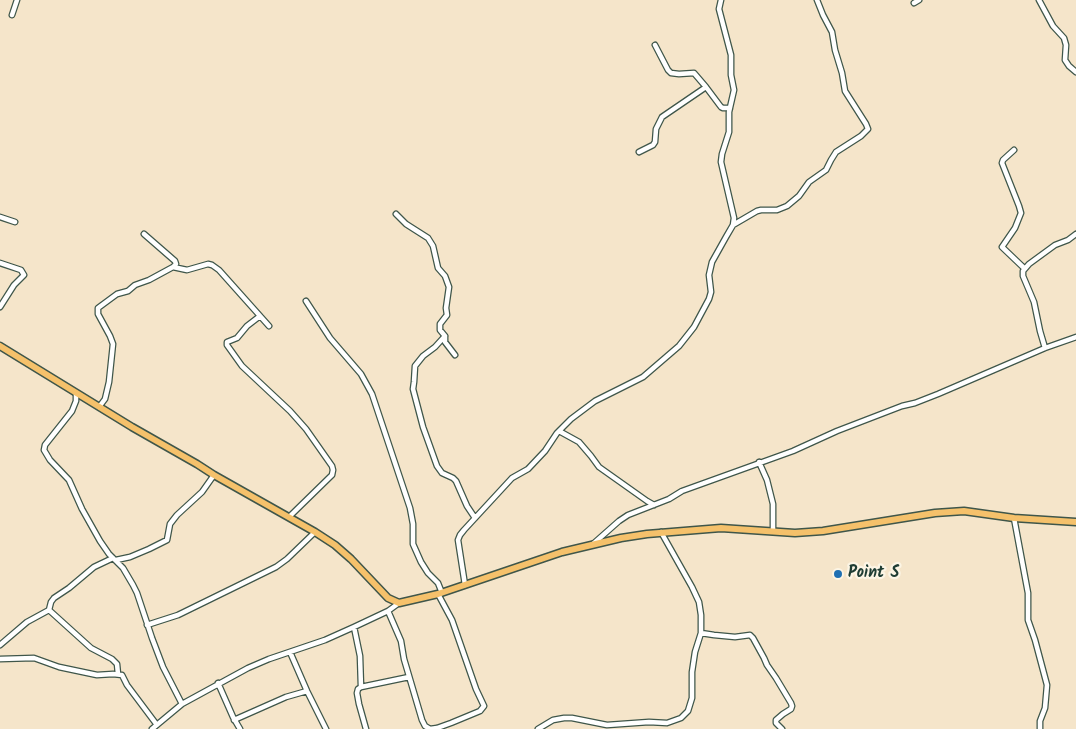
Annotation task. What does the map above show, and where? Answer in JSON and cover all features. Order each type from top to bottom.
[{"type":"main road","points":[[0,346],[132,428],[315,532],[351,558],[388,598],[399,603],[440,593],[562,552],[621,538],[661,532],[721,528],[795,532],[823,531],[935,513],[964,511],[1014,518],[1076,522]]},
{"type":"street","points":[[12,15],[17,0]]},
{"type":"street","points":[[465,585],[458,540],[460,535],[512,478],[523,473],[534,463],[571,419],[595,401],[643,377],[678,346],[694,327],[709,299],[711,292],[709,275],[712,262],[733,225],[734,215],[721,158],[729,132],[729,112],[734,96],[734,87],[731,75],[731,55],[719,9],[721,0]]},
{"type":"street","points":[[733,225],[757,211],[777,210],[787,206],[799,196],[810,182],[826,170],[836,152],[861,136],[868,129],[845,91],[832,32],[817,0]]},
{"type":"street","points":[[1039,0],[1053,26],[1064,38],[1066,45],[1065,60],[1076,72]]},
{"type":"street","points":[[655,45],[668,70],[679,74],[694,73],[721,107],[730,108]]},
{"type":"street","points":[[639,152],[655,142],[656,129],[662,117],[706,87]]},
{"type":"street","points":[[1014,150],[1002,161],[1021,213],[1015,228],[1002,247],[1024,268]]},
{"type":"street","points":[[396,214],[406,224],[431,242],[438,268],[446,279],[449,293],[446,308],[447,315],[440,324],[440,330],[445,336],[445,342],[455,355]]},
{"type":"street","points":[[0,217],[15,222]]},
{"type":"street","points":[[99,407],[105,399],[109,382],[112,344],[110,336],[98,314],[98,308],[117,294],[128,291],[135,285],[176,264],[175,261],[144,234]]},
{"type":"street","points":[[1045,348],[1034,302],[1022,272],[1024,268],[1055,245],[1068,240],[1076,234]]},
{"type":"street","points":[[0,263],[21,270],[24,275],[0,307]]},
{"type":"street","points":[[173,267],[187,270],[208,264],[212,265],[219,270],[270,326]]},
{"type":"street","points":[[306,302],[330,338],[360,374],[372,394],[410,508],[413,524],[413,544],[428,573],[438,583],[440,593],[484,706],[480,711],[437,728],[430,729],[425,726],[404,660],[401,641],[388,611]]},
{"type":"street","points":[[260,316],[246,326],[237,338],[227,342],[226,345],[242,366],[290,411],[306,429],[333,470],[332,475],[289,518]]},
{"type":"street","points":[[445,336],[415,366],[413,389],[423,427],[438,466],[442,473],[456,481],[467,506],[475,518]]},
{"type":"street","points":[[592,545],[618,521],[628,515],[669,499],[682,491],[793,451],[828,435],[938,394],[1045,348],[1076,337]]},
{"type":"street","points":[[76,393],[76,401],[72,411],[44,447],[44,450],[50,460],[69,480],[82,509],[100,541],[133,585],[163,667],[182,704]]},
{"type":"street","points":[[559,431],[579,442],[599,467],[654,505]]},
{"type":"street","points":[[759,462],[774,504],[773,531]]},
{"type":"street","points":[[0,646],[27,622],[49,610],[54,598],[94,568],[114,559],[130,557],[167,540],[170,524],[202,492],[214,475]]},
{"type":"street","points":[[1014,518],[1028,593],[1028,620],[1047,685],[1040,729]]},
{"type":"street","points":[[147,625],[178,615],[276,567],[287,560],[315,532]]},
{"type":"street","points":[[538,729],[553,720],[564,718],[608,725],[649,722],[667,723],[686,714],[691,705],[693,663],[701,633],[699,602],[661,532]]},
{"type":"street","points":[[152,729],[182,704],[218,683],[248,668],[325,640],[388,611],[399,603]]},
{"type":"street","points":[[49,610],[91,648],[115,662],[118,674]]},
{"type":"street","points":[[354,627],[360,656],[361,687]]},
{"type":"street","points":[[701,633],[735,637],[750,635],[753,638],[792,706],[776,720],[776,723],[782,729]]},
{"type":"street","points":[[290,652],[326,729]]},
{"type":"street","points":[[0,659],[34,658],[59,667],[97,675],[122,675],[127,685],[157,725]]},
{"type":"street","points":[[366,729],[357,693],[358,689],[409,677]]},
{"type":"street","points":[[218,683],[234,720],[240,729]]},
{"type":"street","points":[[234,720],[286,697],[307,691]]},
{"type":"place","name":"Point S","points":[[838,574]]}]
